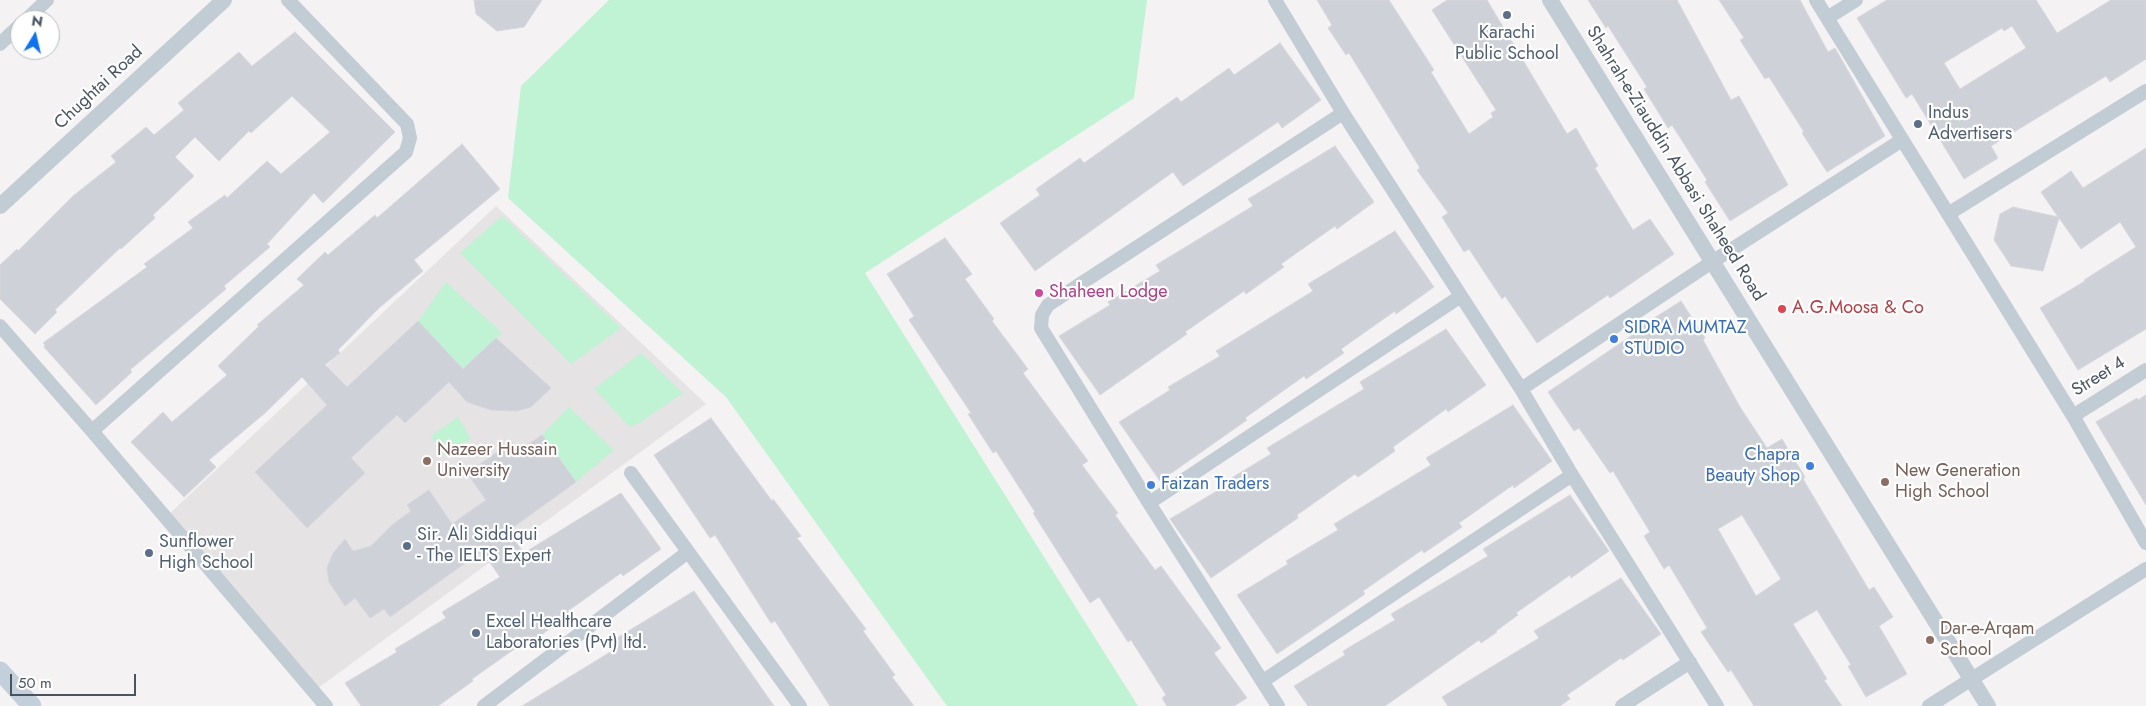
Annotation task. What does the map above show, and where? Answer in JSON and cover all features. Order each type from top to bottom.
[{"type":"main road","points":[[0,671],[32,706]]},
{"type":"street","points":[[36,10],[47,0]]},
{"type":"street","name":"Chughtai Road","points":[[0,206],[224,0]]},
{"type":"street","points":[[92,431],[406,152],[410,138],[407,124],[288,0]]},
{"type":"street","points":[[1275,0],[1343,113],[1521,389],[1572,476],[1717,706]]},
{"type":"street","name":"Shahrah-e-Ziauddin Abbasi Shaheed Road","points":[[1550,0],[1988,706]]},
{"type":"street","points":[[1816,0],[2072,416],[2146,543]]},
{"type":"street","points":[[1827,18],[1856,0]]},
{"type":"street","points":[[0,44],[10,34]]},
{"type":"street","points":[[1948,214],[2146,91]]},
{"type":"street","points":[[1278,706],[1149,503],[1042,328],[1042,315],[1048,305],[1343,113]]},
{"type":"street","points":[[1521,389],[1712,262],[1902,140]]},
{"type":"street","points":[[1149,503],[1461,296]]},
{"type":"street","points":[[0,326],[326,706]]},
{"type":"street","name":"Street 4","points":[[2072,416],[2146,370]]},
{"type":"street","points":[[631,473],[800,706]]},
{"type":"street","points":[[1263,681],[1572,476]]},
{"type":"street","points":[[484,706],[688,552]]},
{"type":"street","points":[[1929,706],[2146,569]]},
{"type":"street","points":[[1622,706],[1690,662]]},
{"type":"shaded area","name":"Nazeer Hussain University","points":[[496,206],[706,404],[314,691],[166,517]]},
{"type":"green space","points":[[609,0],[1147,0],[1134,98],[865,273],[1138,706],[947,706],[726,397],[508,198],[521,86]]},
{"type":"green space","points":[[502,216],[621,328],[571,364],[460,253]]},
{"type":"green space","points":[[446,282],[502,333],[463,369],[418,321]]},
{"type":"green space","points":[[641,353],[683,393],[641,422],[630,427],[594,389]]},
{"type":"green space","points":[[569,407],[614,450],[576,482],[542,435]]},
{"type":"green space","points":[[458,417],[471,439],[444,456],[431,436]]},
{"type":"building","points":[[474,0],[542,0],[524,27],[497,31],[476,14]]},
{"type":"building","points":[[1317,0],[1389,0],[1434,70],[1431,72],[1469,134],[1493,117],[1491,113],[1496,110],[1432,10],[1447,0],[1487,0],[1567,134],[1576,128],[1598,166],[1595,168],[1633,230],[1650,219],[1674,254],[1610,298],[1608,295],[1537,343],[1505,296],[1502,299],[1469,249],[1464,252],[1442,217],[1448,213],[1417,170],[1420,168],[1349,53],[1346,55],[1328,28],[1332,25]]},
{"type":"building","points":[[1588,0],[1677,0],[1731,100],[1739,96],[1788,185],[1730,221],[1705,182],[1707,180],[1672,125],[1668,128],[1644,89],[1647,87],[1608,26],[1606,28]]},
{"type":"building","points":[[1719,0],[1800,0],[1828,52],[1835,48],[1885,136],[1827,172],[1769,77],[1765,79],[1740,40],[1744,38]]},
{"type":"building","points":[[1887,0],[2036,0],[2057,33],[2111,0],[2146,0],[2146,59],[2110,82],[2106,76],[1991,146],[1998,158],[1964,179],[1912,94],[1906,98],[1857,18]],"holes":[[[2012,26],[2026,48],[1960,89],[1944,63],[2002,28],[2004,31]]]},
{"type":"building","points":[[295,32],[395,132],[323,203],[314,193],[267,244],[270,247],[224,286],[226,289],[130,370],[132,372],[96,405],[44,347],[43,343],[147,267],[144,264],[193,228],[188,222],[225,195],[227,198],[267,161],[281,174],[330,132],[292,96],[251,133],[249,131],[219,161],[195,137],[175,157],[194,176],[153,215],[155,218],[120,248],[55,310],[57,312],[35,334],[0,299],[0,265],[17,249],[18,251],[73,196],[116,162],[111,156],[146,127],[154,135],[184,110],[178,103],[239,52],[252,66]]},
{"type":"building","points":[[1280,43],[1321,100],[1282,128],[1278,122],[1183,186],[1173,172],[1035,271],[1000,223],[1040,195],[1036,189],[1080,158],[1084,163],[1177,97],[1181,102],[1229,68],[1234,75]]},
{"type":"building","points":[[462,144],[500,189],[414,260],[423,271],[379,308],[338,350],[340,353],[325,365],[347,387],[418,321],[463,369],[496,338],[551,388],[531,407],[517,411],[491,410],[467,402],[449,382],[405,423],[397,415],[351,458],[365,473],[307,528],[255,472],[327,405],[302,377],[265,413],[209,460],[216,467],[184,497],[131,442],[163,412],[172,422],[227,375],[218,366],[259,326],[257,325],[304,285],[297,279],[325,252],[328,255],[375,215],[377,218]]},
{"type":"building","points":[[1335,146],[1374,202],[1337,229],[1335,226],[1281,264],[1284,267],[1246,294],[1244,291],[1185,332],[1187,334],[1100,395],[1059,336],[1110,305],[1108,302],[1160,271],[1156,265],[1253,206],[1248,199]]},
{"type":"building","points":[[2146,148],[2146,329],[2078,370],[2040,308],[2136,247],[2120,222],[2081,249],[2059,218],[2043,271],[2011,266],[1994,240],[2000,214],[2013,207],[2058,217],[2041,192],[2071,171],[2083,188]]},
{"type":"building","points":[[1395,231],[1434,287],[1396,314],[1395,311],[1341,349],[1344,353],[1306,379],[1304,376],[1245,418],[1247,420],[1160,481],[1119,422],[1170,390],[1168,387],[1220,356],[1216,351],[1313,291],[1308,284]]},
{"type":"building","points":[[945,238],[972,274],[965,279],[994,319],[992,321],[1028,369],[1023,373],[1088,461],[1082,465],[1118,513],[1115,515],[1155,570],[1161,566],[1221,648],[1214,653],[1247,698],[1234,706],[1167,706],[1162,698],[1166,695],[1131,640],[1128,642],[1099,597],[1090,603],[996,451],[993,453],[968,414],[971,413],[909,320],[914,316],[887,274]]},
{"type":"building","points":[[1681,301],[1705,338],[1703,340],[1740,407],[1767,448],[1782,439],[1805,477],[1803,479],[1869,590],[1874,587],[1893,617],[1879,626],[1907,674],[1866,697],[1848,666],[1851,665],[1817,610],[1793,624],[1827,679],[1824,680],[1842,706],[1754,706],[1731,670],[1728,672],[1701,632],[1707,628],[1669,565],[1664,569],[1644,536],[1650,532],[1613,471],[1610,473],[1579,428],[1574,431],[1548,392],[1634,334],[1632,332]],"holes":[[[1742,515],[1781,579],[1756,596],[1718,529]]]},
{"type":"building","points":[[1446,329],[1486,385],[1448,412],[1446,409],[1393,447],[1395,451],[1358,477],[1355,474],[1297,515],[1298,518],[1211,578],[1170,519],[1222,488],[1220,485],[1271,454],[1267,448],[1364,389],[1360,382]]},
{"type":"building","points":[[2146,395],[2146,505],[2096,422],[2137,398],[2138,400]]},
{"type":"building","points":[[1513,405],[1552,461],[1514,488],[1513,485],[1459,523],[1462,527],[1424,553],[1422,550],[1363,591],[1365,594],[1277,654],[1237,595],[1288,564],[1286,561],[1338,530],[1334,524],[1431,465],[1426,458]]},
{"type":"building","points":[[711,418],[772,501],[773,499],[801,536],[797,538],[866,629],[863,631],[895,675],[892,677],[914,706],[830,706],[775,621],[771,623],[715,535],[710,538],[654,455]]},
{"type":"building","points":[[542,435],[576,482],[508,531],[524,553],[621,493],[661,549],[623,576],[621,573],[568,611],[570,614],[533,641],[530,638],[472,679],[473,681],[438,706],[361,706],[345,683],[397,652],[395,649],[446,618],[442,612],[500,577],[482,551],[390,617],[384,609],[370,618],[355,598],[345,606],[329,582],[327,568],[333,553],[345,539],[353,551],[371,546],[392,525],[411,511],[407,505],[429,490],[452,524],[486,500],[467,473],[512,442],[519,451]]},
{"type":"building","points":[[1570,495],[1609,551],[1571,578],[1570,575],[1516,613],[1518,615],[1497,632],[1481,643],[1479,640],[1385,706],[1308,706],[1294,686],[1345,655],[1343,651],[1395,620],[1391,614],[1488,556],[1483,549]]},
{"type":"building","points":[[1621,578],[1661,634],[1623,660],[1621,658],[1567,695],[1570,699],[1560,706],[1448,706],[1442,697],[1539,638],[1534,631]]},
{"type":"building","points":[[694,591],[774,706],[522,706],[612,651],[607,644]]},
{"type":"place","name":"Karachi Public School","points":[[1507,15]]},
{"type":"place","name":"Indus Advertisers","points":[[1918,124]]},
{"type":"place","name":"Shaheen Lodge","points":[[1039,293]]},
{"type":"place","name":"A.G.Moosa & Co","points":[[1782,309]]},
{"type":"place","name":"SIDRA MUMTAZ STUDIO","points":[[1614,339]]},
{"type":"place","name":"Nazeer Hussain University","points":[[427,461]]},
{"type":"place","name":"Chapra Beauty Shop","points":[[1810,466]]},
{"type":"place","name":"New Generation High School","points":[[1885,482]]},
{"type":"place","name":"Faizan Traders","points":[[1151,485]]},
{"type":"place","name":"Sir. Ali Siddiqui - The IELTS Expert","points":[[407,546]]},
{"type":"place","name":"Sunflower High School","points":[[149,553]]},
{"type":"place","name":"Excel Healthcare Laboratories (Pvt) ltd.","points":[[476,633]]},
{"type":"place","name":"Dar-e-Arqam School","points":[[1930,640]]}]
